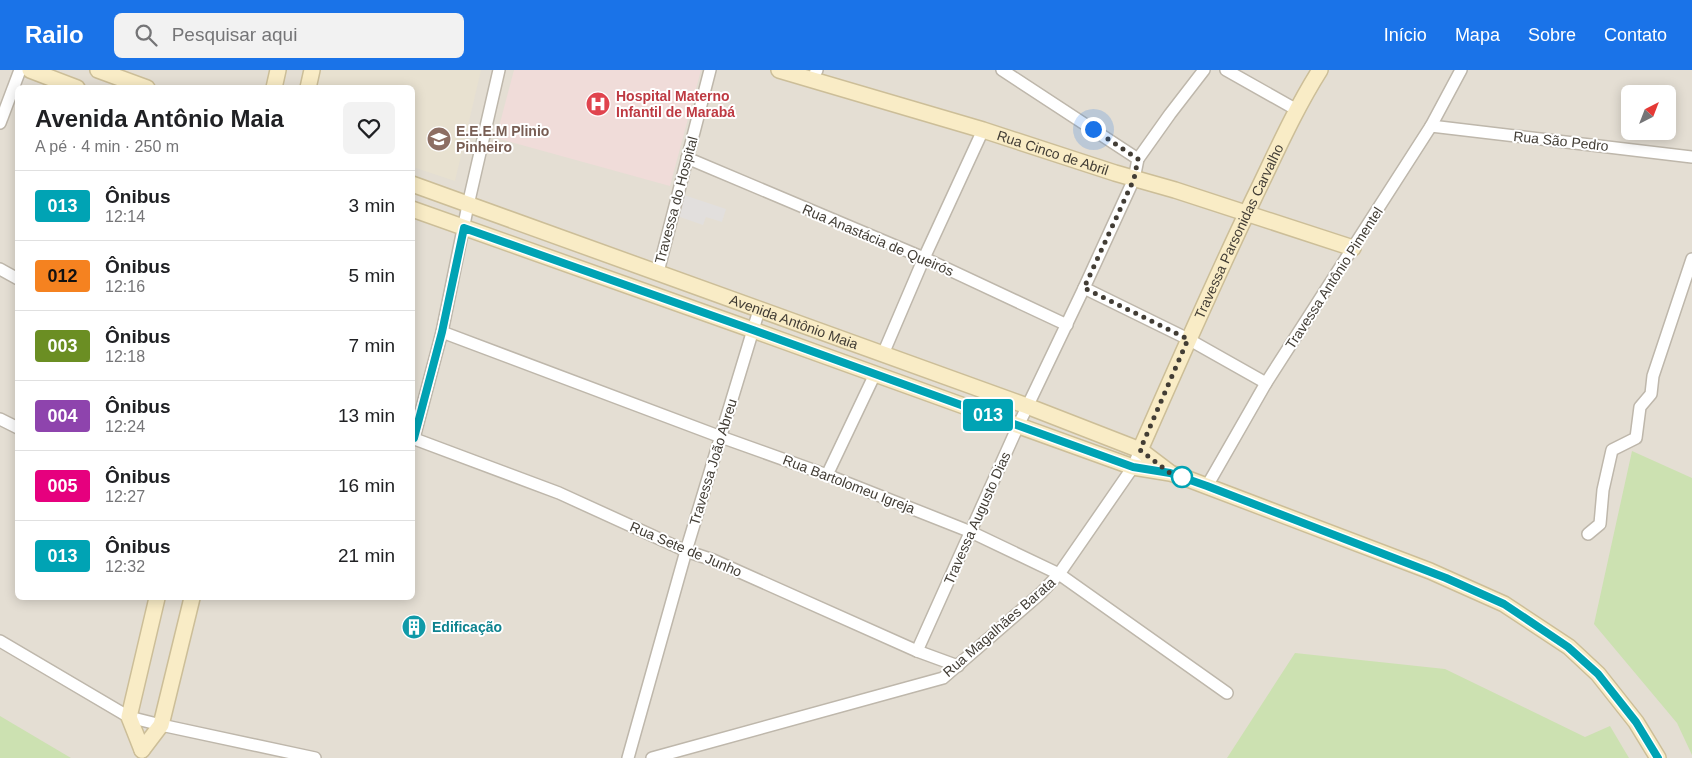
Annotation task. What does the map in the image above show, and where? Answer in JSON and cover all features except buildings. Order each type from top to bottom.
[{"type":"main road","points":[[30,70],[69,85]]},
{"type":"main road","points":[[98,70],[139,85]]},
{"type":"main road","points":[[275,85],[278,70]]},
{"type":"main road","points":[[309,85],[312,70]]},
{"type":"main road","name":"Rua Cinco de Abril","points":[[779,70],[814,75],[1353,248]]},
{"type":"main road","name":"Travessa Parsonidas Carvalho","points":[[1140,450],[1188,339],[1247,213],[1297,110],[1320,70]]},
{"type":"main road","name":"Avenida Antônio Maia","points":[[415,185],[1027,406],[1140,450],[1170,473]]},
{"type":"main road","name":"Avenida Antônio Maia","points":[[415,210],[1133,467],[1170,473],[1207,486],[1446,578],[1504,604],[1568,647],[1598,674],[1636,722],[1658,758]]},
{"type":"main road","points":[[141,754],[129,717],[157,600]]},
{"type":"main road","points":[[141,754],[161,725],[192,600]]},
{"type":"street","points":[[0,123],[20,70]]},
{"type":"street","points":[[415,431],[442,332],[468,205],[499,70]]},
{"type":"street","name":"Travessa do Hospital","points":[[658,272],[710,70]]},
{"type":"street","points":[[1002,70],[1138,159]]},
{"type":"street","name":"Travessa Augusto Dias","points":[[917,651],[1027,406],[1067,325],[1134,179],[1138,159],[1204,70]]},
{"type":"street","points":[[1226,70],[1297,110]]},
{"type":"street","name":"Travessa Antônio Pimentel","points":[[1207,486],[1266,383],[1431,126],[1461,70]]},
{"type":"street","name":"Rua São Pedro","points":[[1431,126],[1692,156]]},
{"type":"street","points":[[883,354],[924,258],[983,130]]},
{"type":"street","name":"Rua Anastácia de Queirós","points":[[687,158],[924,258],[1067,325]]},
{"type":"street","points":[[1588,534],[1600,524],[1603,490],[1612,450],[1636,438],[1640,407],[1651,394],[1653,376],[1692,259]]},
{"type":"street","points":[[0,269],[15,277]]},
{"type":"street","points":[[1084,288],[1188,339],[1266,383]]},
{"type":"street","name":"Travessa João Abreu","points":[[628,758],[686,551],[759,310]]},
{"type":"street","name":"Rua Bartolomeu Igreja","points":[[442,332],[827,475],[971,532],[1059,574],[1227,692]]},
{"type":"street","points":[[827,475],[875,374]]},
{"type":"street","points":[[0,419],[15,426]]},
{"type":"street","name":"Rua Sete de Junho","points":[[415,439],[560,493],[686,551],[713,560],[917,651],[958,666]]},
{"type":"street","name":"Rua Magalhães Barata","points":[[652,758],[943,678],[1041,593],[1059,574],[1133,467],[1140,450]]},
{"type":"street","points":[[0,641],[129,717],[315,758]]},
{"type":"shaded area","points":[[0,70],[1692,70],[1692,758],[0,758]]},
{"type":"shaded area","name":"E.E.E.M Plinio Pinheiro","points":[[320,70],[481,70],[455,181],[415,168],[415,85],[317,85]]},
{"type":"shaded area","name":"Hospital Materno Infantil de Marabá","points":[[514,70],[701,70],[670,186],[496,138]]},
{"type":"shaded area","points":[[684,195],[726,209],[722,222],[706,217],[703,225],[677,216]]},
{"type":"green space","points":[[1632,451],[1692,478],[1692,755],[1677,723],[1594,624]]},
{"type":"green space","points":[[1295,653],[1445,669],[1585,737],[1610,726],[1629,758],[1227,758]]},
{"type":"green space","points":[[0,716],[71,758],[0,758]]},
{"type":"bus line","name":"013","points":[[415,434],[442,332],[464,228],[1133,467],[1170,473],[1207,486],[1446,578],[1504,604],[1568,647],[1598,674],[1636,722],[1658,758]]},
{"type":"place","name":"Hospital Materno Infantil de Marabá","points":[[598,104]]},
{"type":"place","name":"E.E.E.M Plinio Pinheiro","points":[[439,139]]},
{"type":"place","name":"Edificação","points":[[414,627]]},
{"type":"route","points":[[1093,129],[1138,159],[1134,179],[1084,288],[1188,339],[1140,450],[1170,473],[1188,479],[1182,477]]}]
